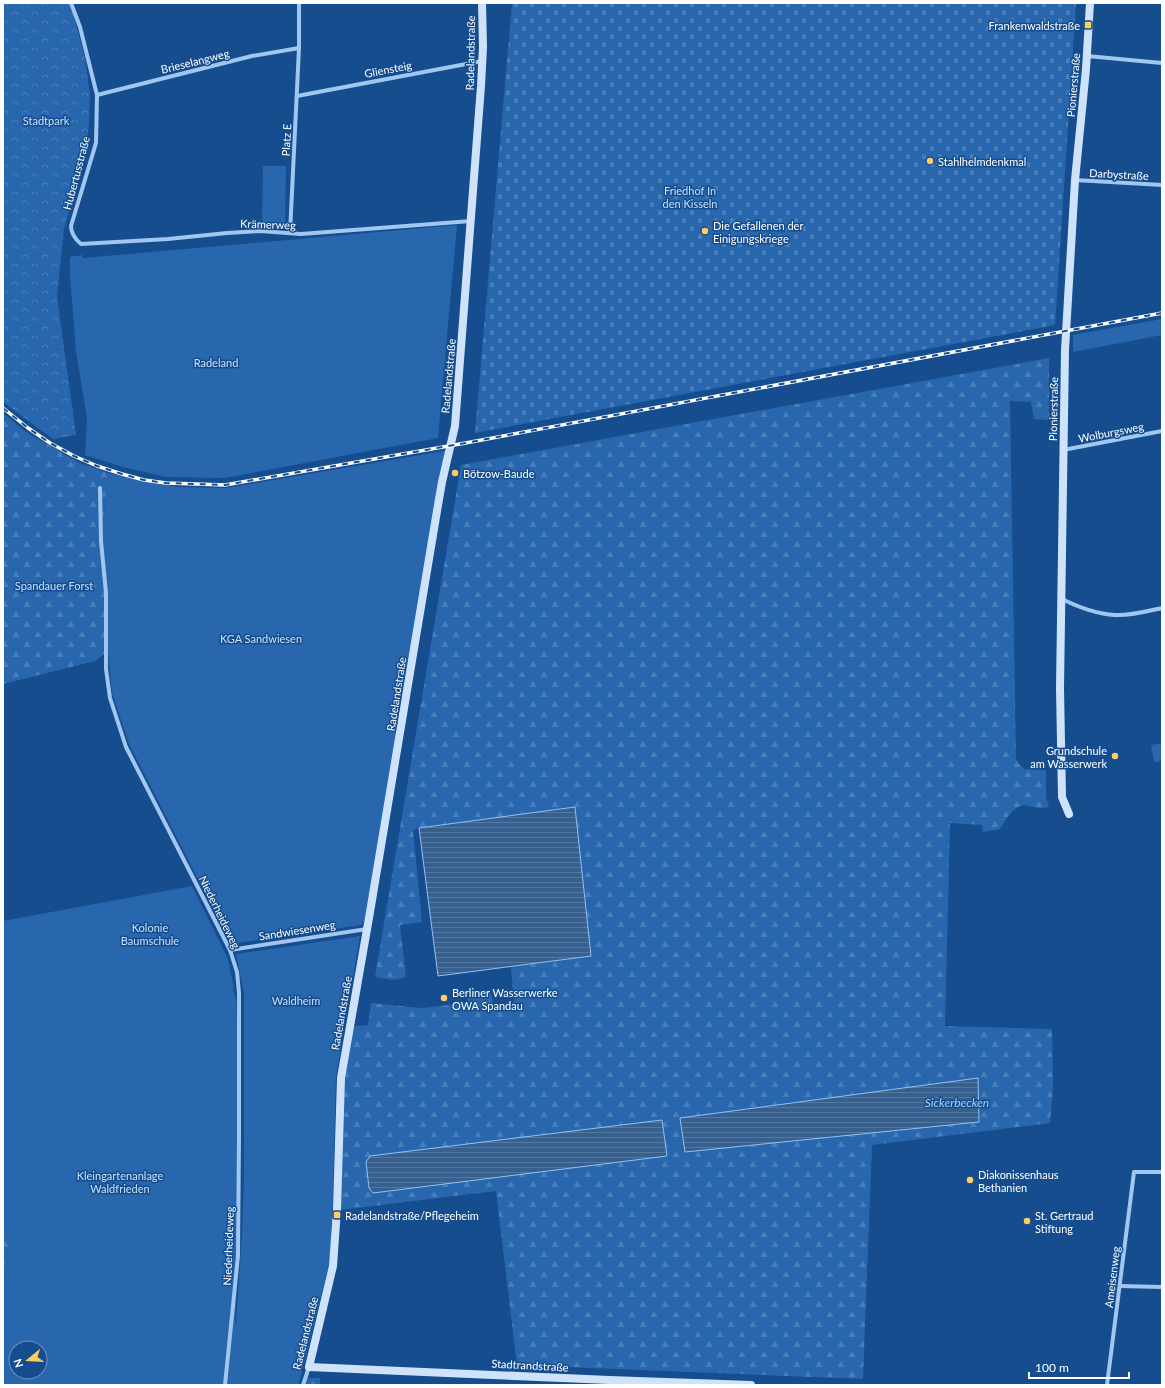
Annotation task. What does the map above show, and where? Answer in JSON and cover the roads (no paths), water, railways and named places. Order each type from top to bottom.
[{"type":"street","name":"Hubertusstraße","points":[[71,3],[80,27],[97,95],[96,143],[73,219],[71,231]]},
{"type":"street","name":"Platz E","points":[[290,233],[299,48],[299,3]]},
{"type":"street","name":"Radelandstraße","points":[[303,1385],[309,1367],[333,1266],[337,1209],[341,1078],[368,928],[439,496],[455,426],[482,61],[482,3]]},
{"type":"street","name":"Pionierstraße","points":[[1069,814],[1062,797],[1060,688],[1065,344],[1075,180],[1090,3]]},
{"type":"street","name":"Brieselangweg","points":[[97,95],[252,56],[299,48]]},
{"type":"street","points":[[1086,56],[1162,62]]},
{"type":"street","name":"Gliensteig","points":[[297,96],[482,61]]},
{"type":"street","name":"Darbystraße","points":[[1075,180],[1162,185]]},
{"type":"street","name":"Krämerweg","points":[[71,231],[81,244],[168,239],[260,231],[301,234],[471,221]]},
{"type":"street","name":"Wolburgsweg","points":[[1063,450],[1162,431]]},
{"type":"street","name":"Niederheideweg","points":[[100,488],[101,541],[106,593],[106,669],[110,698],[126,747],[230,950],[236,972],[239,993],[238,1256],[226,1385]]},
{"type":"street","points":[[1062,598],[1077,606],[1116,615],[1162,608]]},
{"type":"street","name":"Sandwiesenweg","points":[[230,950],[368,928]]},
{"type":"street","name":"Ameisenweg","points":[[1107,1385],[1134,1172],[1162,1172]]},
{"type":"street","points":[[1120,1286],[1162,1286]]},
{"type":"street","name":"Stadtrandstraße","points":[[309,1367],[751,1385]]},
{"type":"water","points":[[575,807],[591,956],[438,976],[419,828]]},
{"type":"water","name":"Sickerbecken","points":[[978,1078],[979,1122],[685,1152],[680,1118]]},
{"type":"water","points":[[662,1120],[667,1156],[373,1193],[369,1188],[366,1162],[370,1156]]},
{"type":"railway","points":[[3,408],[50,443],[97,466],[144,480],[166,483],[225,485],[460,444],[1162,313]]},
{"type":"place","name":"Frankenwaldstraße","points":[[1088,25]]},
{"type":"place","name":"Stahlhelmdenkmal","points":[[930,161]]},
{"type":"place","name":"Die Gefallenen der Einigungskriege","points":[[705,231]]},
{"type":"place","name":"Bötzow-Baude","points":[[455,473]]},
{"type":"place","name":"Grundschule am Wasserwerk","points":[[1115,756]]},
{"type":"place","name":"Berliner Wasserwerke OWA Spandau","points":[[444,998]]},
{"type":"place","name":"Diakonissenhaus Bethanien","points":[[970,1180]]},
{"type":"place","name":"Radelandstraße/Pflegeheim","points":[[337,1215]]},
{"type":"place","name":"St. Gertraud Stiftung","points":[[1027,1221]]},
{"type":"park label","name":"Stadtpark","points":[[46,120]]},
{"type":"park label","name":"Friedhof In den Kisseln","points":[[690,196]]},
{"type":"park label","name":"Radeland","points":[[216,362]]},
{"type":"park label","name":"Spandauer Forst","points":[[54,585]]},
{"type":"park label","name":"KGA Sandwiesen","points":[[261,638]]},
{"type":"park label","name":"Kolonie Baumschule","points":[[150,933]]},
{"type":"park label","name":"Waldheim","points":[[296,1000]]},
{"type":"park label","name":"Kleingartenanlage Waldfrieden","points":[[120,1181]]}]
